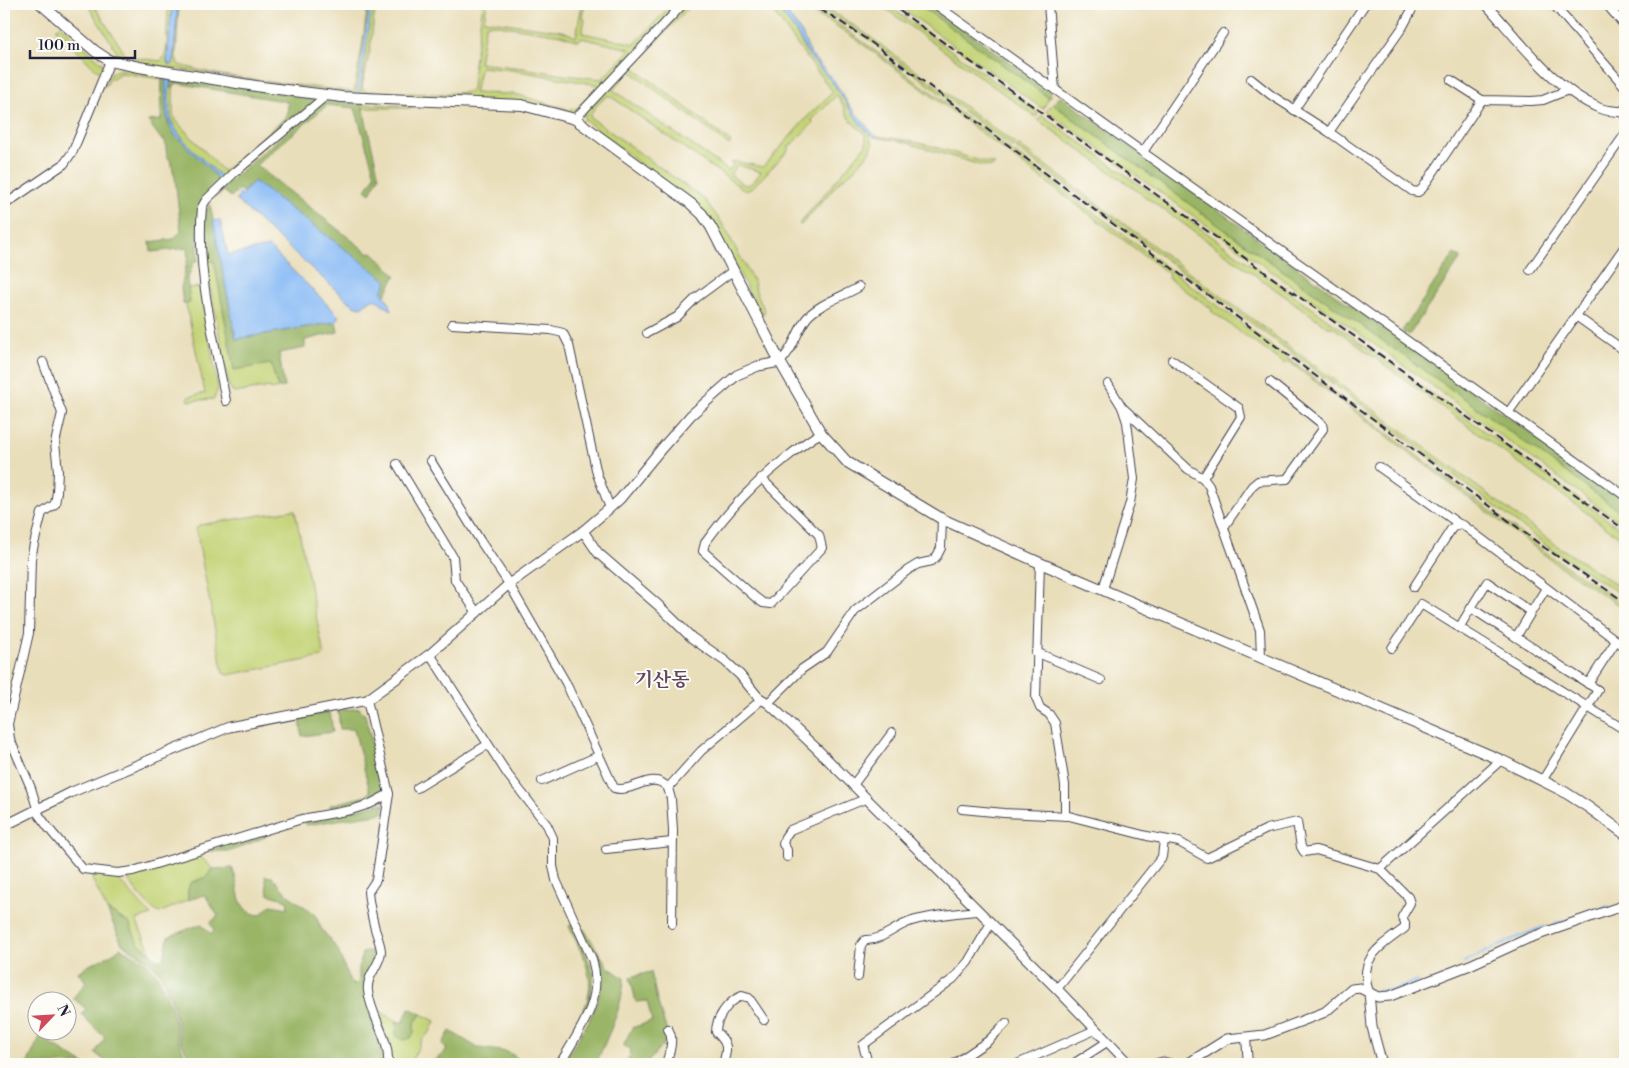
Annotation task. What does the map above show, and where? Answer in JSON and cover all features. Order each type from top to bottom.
[{"type":"main road","points":[[41,4],[77,37],[110,61],[262,87],[327,95],[522,105],[575,120],[683,198],[702,214],[734,270],[780,362],[821,433],[847,462],[942,519],[1040,563],[1501,760],[1588,807],[1625,834]]},
{"type":"street","points":[[575,120],[682,4]]},
{"type":"street","points":[[935,4],[1625,496]]},
{"type":"street","points":[[1048,4],[1055,90]]},
{"type":"street","points":[[1294,110],[1365,4]]},
{"type":"street","points":[[1329,132],[1402,28],[1415,4]]},
{"type":"street","points":[[1486,4],[1530,53],[1568,90],[1600,109],[1624,112]]},
{"type":"street","points":[[1553,4],[1625,87]]},
{"type":"street","points":[[1606,4],[1625,26]]},
{"type":"street","points":[[1143,152],[1223,33]]},
{"type":"street","points":[[4,205],[64,164],[72,151],[110,61]]},
{"type":"street","points":[[1251,79],[1412,191],[1418,192],[1422,189],[1482,100]]},
{"type":"street","points":[[1451,80],[1482,100],[1543,100],[1568,90]]},
{"type":"street","points":[[226,401],[204,281],[202,207],[206,200],[233,174],[327,95]]},
{"type":"street","points":[[1530,270],[1625,134]]},
{"type":"street","points":[[1508,413],[1625,246]]},
{"type":"street","points":[[647,333],[677,317],[696,298],[734,270]]},
{"type":"street","points":[[4,826],[72,792],[229,727],[367,700],[430,654],[510,584],[583,531],[610,508],[620,499],[691,415],[737,376],[758,366],[780,362],[787,356],[806,319],[812,313],[859,287]]},
{"type":"street","points":[[1576,316],[1625,351]]},
{"type":"street","points":[[452,324],[551,330],[563,333],[569,345],[597,474],[610,508]]},
{"type":"street","points":[[1172,360],[1239,408],[1241,417],[1203,478]]},
{"type":"street","points":[[43,362],[62,413],[55,443],[58,470],[57,492],[54,504],[42,513],[34,544],[31,559],[29,633],[8,724],[10,740],[31,788],[39,815],[50,830],[83,868],[118,873],[133,871],[302,819],[351,810],[370,804],[389,794]]},
{"type":"street","points":[[1224,527],[1252,486],[1258,481],[1287,479],[1323,429],[1322,424],[1270,382]]},
{"type":"street","points":[[1104,589],[1130,503],[1134,479],[1127,422],[1122,408],[1108,384]]},
{"type":"street","points":[[1122,408],[1188,470],[1203,478],[1209,486],[1260,630],[1261,658]]},
{"type":"street","points":[[761,478],[819,536],[822,548],[772,604],[763,603],[755,597],[703,551],[705,543],[744,494],[761,478],[809,440],[821,433]]},
{"type":"street","points":[[431,460],[481,542],[510,584],[566,683],[614,788],[621,790],[655,780],[663,782],[668,788],[671,799],[673,830],[672,924]]},
{"type":"street","points":[[397,464],[453,557],[455,580],[477,613]]},
{"type":"street","points":[[1379,466],[1459,524],[1469,528],[1625,647]]},
{"type":"street","points":[[668,788],[701,751],[765,702],[802,669],[827,652],[855,612],[908,570],[918,564],[932,561],[941,548],[942,519]]},
{"type":"street","points":[[1414,586],[1452,528],[1459,524]]},
{"type":"street","points":[[583,531],[598,553],[658,605],[692,638],[735,670],[765,702],[853,785],[1129,1064]]},
{"type":"street","points":[[1040,563],[1036,698],[1040,708],[1049,714],[1055,723],[1065,786],[1065,816]]},
{"type":"street","points":[[1459,628],[1486,582],[1531,612]]},
{"type":"street","points":[[1516,637],[1546,588]]},
{"type":"street","points":[[1392,648],[1421,604],[1625,730]]},
{"type":"street","points":[[1471,608],[1598,690],[1542,781]]},
{"type":"street","points":[[1588,684],[1616,641]]},
{"type":"street","points":[[1036,652],[1100,680]]},
{"type":"street","points":[[430,654],[440,667],[487,745],[547,825],[553,838],[553,866],[556,880],[589,952],[596,972],[596,993],[592,1008],[560,1064]]},
{"type":"street","points":[[367,700],[389,794],[376,880],[368,892],[381,950],[380,958],[369,978],[368,988],[372,1011],[388,1050],[388,1064]]},
{"type":"street","points":[[853,785],[892,733]]},
{"type":"street","points":[[417,788],[487,745]]},
{"type":"street","points":[[542,781],[598,756]]},
{"type":"street","points":[[1380,869],[1501,760]]},
{"type":"street","points":[[787,857],[787,850],[784,844],[785,837],[790,830],[865,798]]},
{"type":"street","points":[[962,809],[1004,814],[1065,816],[1179,842],[1207,858],[1267,829],[1296,822],[1304,852],[1316,850],[1380,869],[1408,897],[1410,903],[1402,917],[1405,928],[1374,951],[1368,960],[1365,981],[1369,992],[1372,1027],[1382,1064]]},
{"type":"street","points":[[1056,989],[1162,856],[1164,840]]},
{"type":"street","points":[[606,849],[672,842]]},
{"type":"street","points":[[1187,1064],[1227,1039],[1265,1035],[1325,1012],[1352,989],[1360,988],[1378,997],[1390,996],[1470,965],[1529,938],[1625,905]]},
{"type":"street","points":[[858,977],[861,945],[865,940],[872,941],[881,938],[909,922],[945,914],[978,911]]},
{"type":"street","points":[[868,1064],[863,1045],[953,979],[968,962],[991,923]]},
{"type":"street","points":[[723,1064],[726,1055],[725,1040],[716,1032],[716,1022],[732,1002],[742,996],[749,998],[764,1020]]},
{"type":"street","points":[[954,1064],[988,1041],[1006,1023]]},
{"type":"street","points":[[666,1064],[672,1044],[672,1034],[668,1029]]},
{"type":"street","points":[[1017,1064],[1095,1030]]},
{"type":"street","points":[[1246,1038],[1248,1064]]},
{"type":"street","points":[[1073,1064],[1107,1042]]},
{"type":"street","points":[[965,1057],[972,1064]]},
{"type":"street","points":[[1155,1064],[1163,1062],[1171,1064]]},
{"type":"green space","points":[[46,4],[52,4],[74,27],[91,41],[119,55],[87,4],[93,4],[127,57],[161,61],[166,53],[168,4],[172,4],[167,62],[171,65],[174,63],[179,4],[176,59],[179,65],[247,79],[354,92],[369,4],[357,94],[330,92],[136,63],[107,55]]},
{"type":"green space","points":[[372,4],[375,4],[375,8],[370,50],[362,87],[367,92],[435,94],[470,92],[483,4],[487,4],[484,20],[563,31],[576,37],[582,4],[585,4],[582,17],[585,19],[582,33],[635,44],[672,4],[680,4],[578,112],[572,116],[526,104],[360,95]],"holes":[[[491,24],[561,35],[578,41],[581,38],[630,49],[602,79],[479,63],[485,28],[486,25]],[[481,67],[518,71],[599,85],[576,109],[570,110],[515,94],[474,93]]]},
{"type":"green space","points":[[686,4],[688,4],[686,8],[690,4],[694,4],[684,12],[633,67],[731,142],[729,145],[630,71],[613,90],[728,170],[734,165],[731,163],[733,161],[763,167],[810,114],[833,92],[768,4],[777,4],[796,32],[805,50],[842,95],[848,107],[869,134],[873,144],[870,152],[853,171],[840,181],[801,225],[799,224],[866,145],[865,135],[845,111],[837,95],[812,120],[813,123],[789,147],[787,152],[752,188],[746,191],[610,96],[607,96],[593,111],[590,117],[705,200],[722,223],[755,284],[754,286],[765,312],[761,314],[711,221],[584,119],[586,111]],"holes":[[[738,165],[761,172],[753,182],[747,185],[730,174]]]},
{"type":"green space","points":[[797,4],[803,4],[836,22],[1010,150],[1007,152],[857,40],[832,23]]},
{"type":"green space","points":[[814,4],[820,4],[858,28],[1015,144],[1012,147],[852,27]]},
{"type":"green space","points":[[879,4],[886,4],[1039,113],[1036,117]]},
{"type":"green space","points":[[896,4],[918,4],[1049,98],[1043,109]]},
{"type":"green space","points":[[918,4],[928,4],[1051,91],[1049,98]]},
{"type":"green space","points":[[60,25],[102,63],[104,69],[102,73],[93,67],[56,29]]},
{"type":"green space","points":[[121,69],[162,75],[162,79],[121,73],[111,79],[103,88],[112,72]]},
{"type":"green space","points":[[162,75],[166,76],[166,112],[169,126],[222,182],[206,195],[199,206],[198,261],[194,261],[187,280],[190,303],[183,304],[181,288],[188,258],[187,248],[151,252],[150,242],[174,239],[181,231],[175,177],[167,156],[165,140],[161,139],[148,121],[161,120]]},
{"type":"green space","points":[[171,77],[316,98],[318,100],[228,176],[223,172],[287,116],[288,103],[176,83],[173,88],[170,87]]},
{"type":"green space","points":[[170,87],[173,88],[173,115],[178,123],[228,176],[225,179],[195,152],[175,128],[169,109]]},
{"type":"green space","points":[[1060,96],[1625,500],[1625,515],[1461,396],[1221,227],[1053,104]]},
{"type":"green space","points":[[329,99],[362,104],[379,177],[370,193],[366,190],[375,175],[355,108],[327,105],[256,165],[368,253],[372,252],[396,275],[384,297],[381,292],[386,284],[254,181],[243,192],[239,189],[231,197],[224,191],[210,198],[324,100]]},
{"type":"green space","points":[[362,104],[414,106],[411,108],[363,108]]},
{"type":"green space","points":[[1053,104],[1221,227],[1461,396],[1625,515],[1625,526],[1416,374],[1046,111]]},
{"type":"green space","points":[[1042,115],[1625,532],[1625,541],[1333,327],[1328,327],[1038,120]]},
{"type":"green space","points":[[875,136],[922,144],[995,164],[992,167],[980,165],[904,142]]},
{"type":"green space","points":[[1018,145],[1553,543],[1625,590],[1625,597],[1551,549],[1378,417],[1016,148]]},
{"type":"green space","points":[[1012,151],[1552,557],[1625,605],[1625,609],[1558,565],[1288,361],[1285,364],[1211,311],[1212,309],[1168,278],[1169,274],[1009,154]]},
{"type":"green space","points":[[210,204],[236,339],[336,322],[338,332],[305,340],[305,348],[279,353],[284,387],[278,388],[271,364],[234,370],[214,261],[205,261],[203,231],[205,217]]},
{"type":"green space","points":[[1454,254],[1461,258],[1409,335],[1402,331]]},
{"type":"green space","points":[[205,261],[214,261],[216,271],[271,364],[278,388],[271,390],[270,387],[234,393],[229,386]]},
{"type":"green space","points":[[200,287],[218,388],[214,399],[189,401],[188,397],[205,393],[186,304],[190,302],[188,288]]},
{"type":"green space","points":[[295,511],[324,655],[322,657],[228,675],[223,673],[196,529],[199,525]]},
{"type":"green space","points":[[359,708],[365,715],[384,791],[380,796],[367,802],[331,809],[330,805],[366,796],[370,792],[354,729],[340,729],[338,711]]},
{"type":"green space","points":[[330,712],[333,732],[302,736],[300,717]]},
{"type":"green space","points":[[384,803],[383,813],[306,825],[305,821]]},
{"type":"green space","points":[[263,832],[265,837],[231,851],[208,851]]},
{"type":"green space","points":[[198,854],[213,869],[206,877],[190,883],[188,900],[159,913],[141,897],[127,876],[131,874]]},
{"type":"green space","points":[[232,868],[239,897],[246,909],[251,913],[260,915],[271,905],[288,908],[287,900],[268,894],[265,876],[272,877],[288,895],[315,914],[321,928],[338,950],[350,982],[355,985],[359,981],[362,953],[377,949],[377,955],[367,977],[386,1049],[387,1064],[197,1064],[188,1055],[181,1042],[174,1008],[161,974],[146,959],[122,944],[107,910],[129,923],[138,943],[158,960],[164,959],[168,937],[201,924],[211,934],[214,929],[210,923],[218,916],[205,895],[188,900],[190,883],[206,877],[213,869]]},
{"type":"green space","points":[[94,873],[104,873],[116,877],[151,915],[136,920],[151,953],[138,943],[129,923],[107,910],[92,879]]},
{"type":"green space","points":[[574,923],[594,975],[588,1009],[557,1064],[553,1064],[584,1010],[590,987],[586,963],[569,926]]},
{"type":"green space","points":[[584,929],[608,967],[624,978],[623,989],[614,1022],[596,1064],[562,1064],[590,1019],[599,994],[598,969],[581,930]]},
{"type":"green space","points":[[120,948],[145,961],[158,976],[172,1009],[179,1042],[185,1056],[193,1064],[109,1064],[95,1053],[105,1038],[82,1015],[86,1009],[78,1002],[78,992],[86,982],[78,972]]},
{"type":"green space","points":[[651,972],[657,1000],[669,1038],[646,1064],[623,1064],[630,1056],[631,1049],[623,1046],[632,1028],[652,1021],[647,1001],[636,1002],[630,977]]},
{"type":"green space","points":[[372,1007],[397,1021],[396,1027],[414,1032],[414,1024],[421,1014],[435,1021],[430,1032],[422,1040],[410,1064],[390,1064]]},
{"type":"green space","points":[[409,1008],[421,1014],[414,1024],[414,1032],[411,1038],[403,1040],[397,1037],[397,1021],[403,1023]]},
{"type":"green space","points":[[450,1031],[478,1048],[508,1052],[527,1064],[431,1064],[447,1050],[443,1043]]},
{"type":"green space","points":[[39,1040],[45,1040],[84,1064],[27,1064]]},
{"type":"water","points":[[172,4],[178,4],[173,64],[171,65],[167,62]]},
{"type":"water","points":[[777,4],[781,4],[802,34],[811,55],[833,79],[849,105],[874,137],[860,124],[832,82],[809,56],[796,32]]},
{"type":"water","points":[[166,76],[171,77],[169,106],[170,117],[175,129],[195,152],[225,179],[222,182],[175,135],[171,128],[166,106]]},
{"type":"water","points":[[254,181],[386,280],[382,292],[392,310],[372,299],[361,307],[354,305],[236,200]]},
{"type":"water","points":[[220,220],[228,255],[269,247],[339,316],[336,322],[236,339],[213,221]]},
{"type":"waterway","points":[[358,93],[371,4]]},
{"type":"waterway","points":[[1555,924],[1609,906]]},
{"type":"waterway","points":[[1464,962],[1508,941],[1546,926]]},
{"type":"waterway","points":[[1376,991],[1393,990],[1417,981]]},
{"type":"railway","points":[[809,4],[832,16],[872,43],[1545,548],[1625,602]]},
{"type":"railway","points":[[890,4],[1625,530]]},
{"type":"district","name":"기산동","points":[[662,680]]}]
